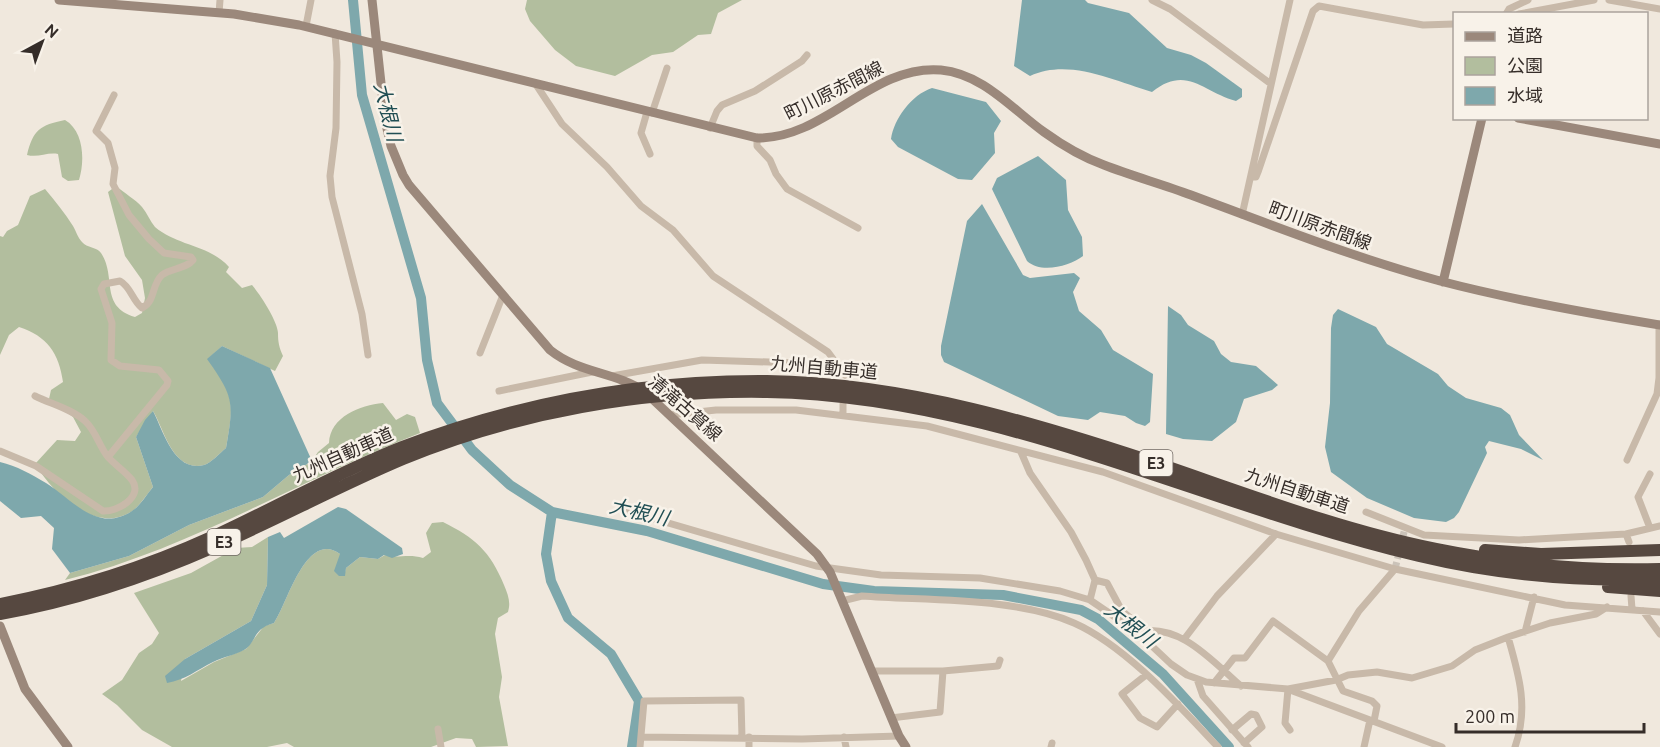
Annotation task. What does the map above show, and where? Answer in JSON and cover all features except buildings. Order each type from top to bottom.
[{"type":"highway","name":"九州自動車道","points":[[476,427],[636,399],[652,392],[728,382],[788,382],[880,390],[935,400],[1040,426],[1304,513],[1435,549],[1512,562],[1588,569],[1660,569]]},
{"type":"highway","name":"九州自動車道","points":[[0,604],[78,585],[175,552],[328,480],[476,427],[569,399],[627,390],[796,393],[881,401],[937,411],[1082,450],[1245,506],[1378,545],[1476,567],[1557,577],[1591,580],[1660,579]]},
{"type":"highway","name":"九州自動車道","points":[[0,614],[113,586],[183,560],[374,472],[435,441]]},
{"type":"highway","points":[[1382,536],[1467,548],[1541,554],[1660,550]]},
{"type":"highway","points":[[1557,577],[1589,586],[1660,591]]},
{"type":"main road","name":"町川原赤間線","points":[[59,0],[114,7],[219,13],[306,26],[757,138],[782,136],[803,128],[898,77],[921,71],[942,70],[963,75],[981,84],[1044,132],[1088,158],[1336,250],[1443,282],[1535,303],[1659,325]]},
{"type":"main road","name":"清滝古賀線","points":[[372,0],[373,43],[386,126],[403,175],[409,185],[550,350],[572,365],[630,382],[645,392],[828,569],[891,718],[906,747]]},
{"type":"main road","points":[[1443,282],[1482,120]]},
{"type":"main road","points":[[1529,120],[1660,144]]},
{"type":"main road","points":[[1,630],[25,689],[68,747]]},
{"type":"street","points":[[219,13],[220,0]]},
{"type":"street","points":[[306,26],[311,0]]},
{"type":"street","points":[[1152,0],[1170,9],[1271,84]]},
{"type":"street","points":[[1242,214],[1290,0]]},
{"type":"street","points":[[1507,12],[1528,0]]},
{"type":"street","points":[[1530,12],[1594,0]]},
{"type":"street","points":[[1609,0],[1660,9]]},
{"type":"street","points":[[1251,177],[1256,177],[1258,172],[1313,11],[1319,6],[1325,5],[1423,25],[1453,24]]},
{"type":"street","points":[[337,33],[336,128],[330,176],[332,197],[362,314],[368,355]]},
{"type":"street","points":[[710,128],[722,105],[755,91],[802,62],[807,55]]},
{"type":"street","points":[[650,154],[641,133],[667,68]]},
{"type":"street","points":[[535,83],[562,124],[607,167],[641,206],[678,235],[713,276],[812,340],[835,358],[843,371],[787,362],[702,360],[612,376]]},
{"type":"street","points":[[108,457],[167,386],[168,381],[159,370],[120,366],[111,360],[112,323],[101,289],[104,284],[120,280],[127,285],[133,301],[142,308],[152,299],[156,284],[164,274],[194,260],[191,257],[164,253],[149,239],[129,215],[113,184],[115,168],[110,146],[96,131],[114,95]]},
{"type":"street","points":[[757,138],[757,146],[770,160],[776,174],[787,189],[858,228]]},
{"type":"street","points":[[480,353],[503,295]]},
{"type":"street","points":[[1627,460],[1657,394],[1659,325]]},
{"type":"street","points":[[499,391],[592,372]]},
{"type":"street","points":[[0,451],[36,466],[92,506],[103,511],[111,512],[125,505],[134,488],[133,481],[108,457],[84,420],[35,396]]},
{"type":"street","points":[[843,404],[843,414]]},
{"type":"street","points":[[670,415],[716,410],[796,410],[927,426],[1103,472],[1276,534],[1395,569],[1565,605],[1660,612]]},
{"type":"street","points":[[1021,452],[1030,473],[1071,532],[1095,580],[1090,600]]},
{"type":"street","points":[[1650,474],[1638,497],[1650,528]]},
{"type":"street","points":[[627,511],[828,569],[881,575],[980,578],[1060,591],[1090,600],[1141,631],[1185,638],[1241,686]]},
{"type":"street","points":[[1366,512],[1424,535],[1434,536],[1539,540],[1626,534],[1660,526]]},
{"type":"street","points":[[1185,638],[1217,596],[1276,534]]},
{"type":"street","points":[[1626,534],[1629,543]]},
{"type":"street","points":[[1328,661],[1359,611],[1395,569]]},
{"type":"street","points":[[1095,580],[1107,583],[1122,611],[1171,664],[1197,679],[1241,686],[1288,689],[1336,680],[1348,675],[1377,672],[1412,678],[1452,666],[1475,650],[1508,637],[1550,623],[1596,614],[1607,607]]},
{"type":"street","points":[[842,601],[862,596],[1035,611],[1073,622],[1099,636],[1146,675],[1178,704],[1218,747]]},
{"type":"street","points":[[1631,596],[1632,609]]},
{"type":"street","points":[[1525,632],[1534,597]]},
{"type":"street","points":[[1643,611],[1660,634]]},
{"type":"street","points":[[1214,683],[1234,658],[1245,658],[1274,621],[1328,661],[1336,680],[1349,695],[1372,701],[1377,706],[1364,747]]},
{"type":"street","points":[[1508,637],[1523,695],[1521,732],[1515,747]]},
{"type":"street","points":[[872,671],[943,671],[998,666],[1000,660]]},
{"type":"street","points":[[891,718],[940,712],[943,671]]},
{"type":"street","points":[[1146,675],[1122,694],[1140,718],[1157,727],[1178,704]]},
{"type":"street","points":[[1197,679],[1203,696],[1246,745],[1262,727],[1256,715],[1251,714],[1232,729]]},
{"type":"street","points":[[1288,689],[1442,747]]},
{"type":"street","points":[[1288,689],[1285,723],[1290,730]]},
{"type":"street","points":[[640,747],[644,700],[741,700],[749,747]]},
{"type":"street","points":[[438,729],[441,747]]},
{"type":"street","points":[[640,737],[899,736]]},
{"type":"street","points":[[844,737],[846,747]]},
{"type":"green space","points":[[527,0],[742,0],[718,13],[711,34],[698,35],[673,52],[652,55],[615,76],[576,66],[555,50],[530,21],[525,9]]},
{"type":"green space","points":[[65,120],[76,131],[81,147],[82,164],[79,180],[68,181],[62,177],[58,154],[27,155],[32,140],[39,130],[49,124]]},
{"type":"green space","points":[[116,186],[142,207],[155,227],[173,238],[213,254],[229,267],[226,272],[242,288],[252,285],[275,322],[283,356],[275,371],[222,346],[208,359],[223,382],[230,400],[231,410],[226,448],[204,465],[193,466],[184,462],[171,448],[153,411],[136,437],[153,487],[131,512],[117,517],[103,518],[89,514],[64,498],[52,487],[35,464],[57,440],[75,441],[81,432],[73,417],[49,399],[51,390],[63,382],[55,354],[44,341],[37,335],[19,327],[9,335],[0,355],[0,236],[3,237],[7,231],[18,225],[30,196],[45,189],[67,216],[82,242],[101,253],[106,262],[110,290],[117,306],[135,317],[142,313],[145,298],[142,280],[125,256],[108,192]]},
{"type":"green space","points":[[383,403],[396,420],[407,414],[415,417],[420,433],[201,532],[111,567],[65,580],[70,573],[129,556],[189,525],[263,497],[289,475],[312,461],[318,452],[329,443],[331,434],[340,419],[365,406]]},
{"type":"green space","points":[[443,522],[473,540],[487,554],[499,573],[508,595],[508,612],[498,618],[495,634],[502,677],[499,697],[508,746],[476,747],[472,739],[456,738],[431,747],[294,747],[287,743],[267,747],[172,747],[142,730],[117,705],[102,694],[122,680],[139,653],[152,644],[159,633],[134,593],[191,573],[236,548],[252,547],[268,537],[267,585],[251,621],[185,659],[181,681],[214,662],[246,649],[264,626],[274,623],[299,572],[317,552],[328,549],[340,554],[344,576],[346,568],[360,557],[378,559],[385,555],[423,558],[431,552],[426,533],[432,523]]},
{"type":"water","points":[[1022,0],[1085,0],[1088,3],[1129,13],[1167,48],[1191,55],[1206,63],[1242,89],[1242,97],[1236,101],[1186,80],[1175,80],[1152,92],[1075,70],[1045,71],[1030,76],[1014,66]]},
{"type":"water","points":[[932,88],[986,102],[1001,121],[994,133],[995,153],[972,180],[958,179],[898,147],[891,139],[896,124],[905,109],[917,96]]},
{"type":"water","points":[[1038,156],[1066,180],[1068,210],[1082,237],[1083,256],[1071,263],[1047,268],[1027,261],[992,189],[997,178]]},
{"type":"water","points":[[982,204],[1023,275],[1030,278],[1074,273],[1080,278],[1073,292],[1079,311],[1101,330],[1113,350],[1153,374],[1150,422],[1145,426],[1125,416],[1100,412],[1088,420],[1058,416],[944,362],[941,346],[967,221]]},
{"type":"water","points":[[1168,306],[1181,315],[1188,325],[1214,341],[1221,354],[1231,362],[1256,366],[1278,385],[1272,390],[1244,399],[1236,422],[1212,441],[1183,439],[1166,434]]},
{"type":"water","points":[[1338,309],[1376,327],[1387,344],[1438,374],[1448,386],[1466,398],[1501,408],[1510,415],[1519,435],[1543,460],[1521,449],[1489,441],[1485,447],[1487,453],[1459,512],[1446,522],[1414,518],[1367,498],[1331,472],[1325,447],[1330,403],[1331,328],[1333,315]]},
{"type":"water","points":[[222,346],[270,368],[312,461],[289,475],[263,497],[189,525],[129,556],[70,573],[52,549],[54,528],[41,516],[21,518],[0,501],[0,462],[35,476],[75,505],[96,516],[107,519],[132,511],[153,487],[136,437],[153,411],[171,448],[185,463],[194,466],[204,465],[226,448],[231,410],[230,400],[222,382],[207,359]]},
{"type":"water","points":[[338,507],[346,509],[402,548],[403,554],[392,558],[384,555],[378,559],[360,557],[346,568],[345,576],[339,576],[334,571],[340,554],[328,549],[317,552],[299,572],[274,623],[258,632],[248,647],[185,677],[167,683],[165,676],[185,659],[251,621],[267,585],[268,537],[280,532],[284,538]]},
{"type":"waterway","name":"大根川","points":[[353,0],[362,95],[421,298],[427,360],[437,403],[472,450],[510,485],[552,512],[647,531],[823,584],[874,591],[1003,595],[1081,610],[1098,619],[1163,674],[1229,747]]},
{"type":"waterway","points":[[552,512],[546,554],[551,581],[568,618],[611,654],[639,701],[632,747]]},
{"type":"tunnel","points":[[1395,569],[1405,528]]}]
